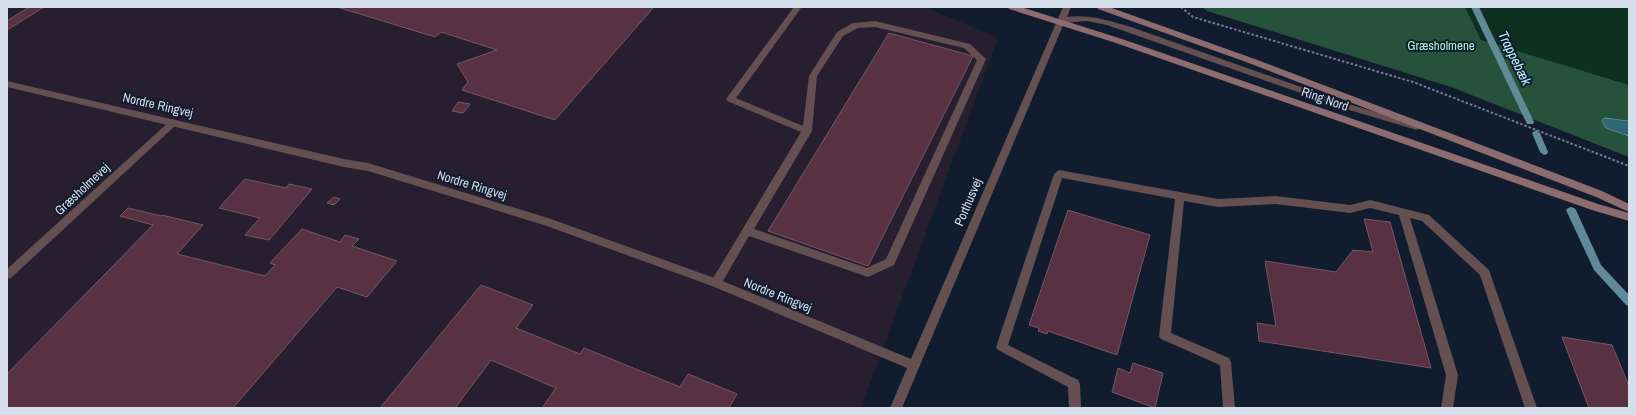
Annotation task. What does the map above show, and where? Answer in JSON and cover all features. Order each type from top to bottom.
[{"type":"main road","name":"Ring Nord","points":[[1012,7],[1060,21],[1596,207],[1629,217]]},
{"type":"main road","name":"Ring Nord","points":[[1101,7],[1249,60],[1599,194],[1629,208]]},
{"type":"street","name":"Porthusvej","points":[[896,408],[913,365],[1067,7]]},
{"type":"street","points":[[797,8],[730,99],[807,131]]},
{"type":"street","points":[[1060,21],[1076,18],[1092,18],[1128,29],[1348,108],[1437,132]]},
{"type":"street","points":[[716,283],[747,231],[807,131],[813,76],[840,34],[856,25],[874,24],[967,46],[982,59],[890,262],[868,273],[747,231]]},
{"type":"street","name":"Nordre Ringvej","points":[[7,84],[344,163],[368,167],[547,222],[716,283],[913,365]]},
{"type":"street","name":"Græsholmevej","points":[[7,275],[174,122]]},
{"type":"street","points":[[1075,408],[1074,384],[1002,346],[1059,174],[1218,203],[1276,200],[1350,209],[1370,204],[1425,218],[1485,272],[1531,408]]},
{"type":"street","points":[[1180,196],[1165,336],[1225,362],[1229,408]]},
{"type":"street","points":[[1403,213],[1452,375],[1447,408]]},
{"type":"path","points":[[1181,7],[1193,17],[1413,82],[1629,166]]},
{"type":"shaded area","points":[[7,7],[925,7],[998,38],[861,408],[7,408]]},
{"type":"shaded area","points":[[1465,7],[1629,7],[1629,85],[1481,40]]},
{"type":"shaded area","points":[[1604,118],[1629,121],[1629,136],[1606,128],[1602,121]]},
{"type":"green space","name":"Græsholmene","points":[[1202,7],[1465,7],[1481,40],[1629,85],[1629,121],[1619,119],[1606,128],[1629,136],[1629,157],[1451,87],[1207,11]]},
{"type":"building","points":[[29,7],[44,7],[7,30],[7,21]]},
{"type":"building","points":[[337,7],[654,7],[555,120],[462,90],[468,82],[457,64],[497,50],[441,32],[435,37]]},
{"type":"building","points":[[889,33],[973,56],[868,266],[768,231]]},
{"type":"building","points":[[458,102],[470,104],[463,113],[452,111]]},
{"type":"building","points":[[245,179],[286,188],[289,184],[312,189],[269,240],[245,235],[260,218],[219,208]]},
{"type":"building","points":[[334,197],[340,199],[334,205],[327,203]]},
{"type":"building","points":[[128,208],[203,225],[177,254],[265,276],[275,265],[270,263],[302,229],[340,242],[345,235],[359,239],[352,246],[397,261],[367,297],[337,287],[233,408],[7,408],[7,374],[153,225],[120,216]]},
{"type":"building","points":[[1068,210],[1150,235],[1117,355],[1048,331],[1047,334],[1038,331],[1039,328],[1029,325]]},
{"type":"building","points":[[1364,219],[1390,222],[1431,368],[1259,341],[1257,323],[1276,326],[1265,261],[1336,272],[1353,250],[1373,252]]},
{"type":"building","points":[[481,285],[533,305],[516,328],[580,354],[584,348],[680,387],[688,374],[737,394],[729,408],[542,408],[556,388],[491,360],[455,408],[380,408]]},
{"type":"building","points":[[1562,337],[1612,345],[1629,386],[1629,408],[1589,408]]},
{"type":"building","points":[[1133,363],[1163,373],[1155,408],[1112,392],[1118,368],[1130,373]]},
{"type":"waterway","name":"Trappebæk","points":[[1475,7],[1530,122]]},
{"type":"waterway","name":"Trappebæk","points":[[1536,133],[1544,152]]},
{"type":"waterway","name":"Trappebæk","points":[[1571,210],[1597,267],[1629,302]]}]
